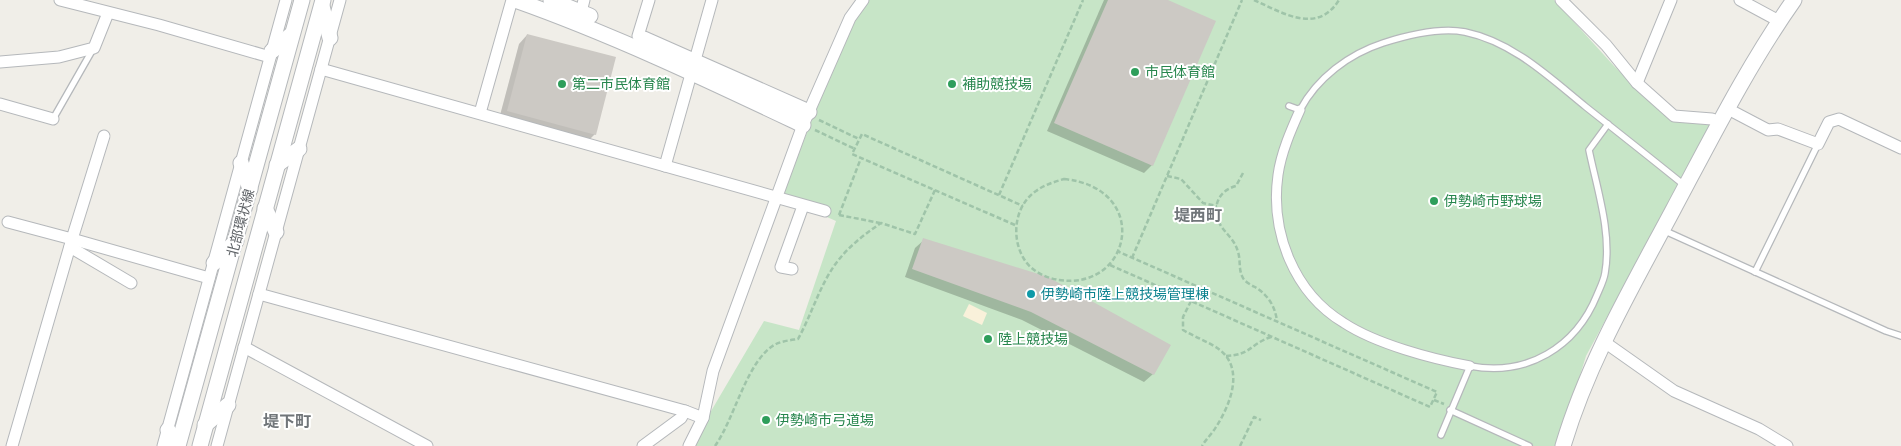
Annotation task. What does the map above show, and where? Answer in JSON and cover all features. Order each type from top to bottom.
[{"type":"street","points":[[60,0],[271,54]]},
{"type":"street","points":[[163,446],[286,0]]},
{"type":"street","name":"北部環状線","points":[[176,446],[236,240],[302,0]]},
{"type":"street","points":[[217,446],[340,0]]},
{"type":"street","points":[[480,113],[513,0],[576,21],[692,66],[809,120]]},
{"type":"street","points":[[551,0],[582,6],[692,66]]},
{"type":"street","points":[[638,36],[649,0]]},
{"type":"street","points":[[665,166],[712,0]]},
{"type":"street","points":[[689,446],[703,418],[713,371],[776,199],[850,18],[863,0]]},
{"type":"street","points":[[1636,83],[1671,0]]},
{"type":"street","points":[[1740,0],[1780,21]]},
{"type":"street","points":[[1562,446],[1573,412],[1603,341],[1728,109],[1794,0]]},
{"type":"street","points":[[322,2],[330,38]]},
{"type":"street","name":"北部環状線","points":[[200,446],[322,2]]},
{"type":"street","points":[[1568,2],[1636,83],[1674,116],[1712,119],[1720,124]]},
{"type":"street","points":[[0,62],[59,57],[94,48],[108,13]]},
{"type":"street","points":[[271,54],[292,34]]},
{"type":"street","points":[[322,69],[825,212]]},
{"type":"street","points":[[0,104],[53,119]]},
{"type":"street","points":[[1728,109],[1768,130],[1778,129],[1818,144],[1829,122],[1839,119],[1901,148]]},
{"type":"street","points":[[1300,110],[1289,136],[1278,174],[1276,214],[1283,245],[1294,270],[1321,306],[1344,324],[1369,336],[1450,362],[1470,366]]},
{"type":"street","points":[[12,446],[104,136]]},
{"type":"street","points":[[277,165],[299,148]]},
{"type":"street","points":[[241,162],[250,189]]},
{"type":"street","points":[[792,269],[781,267],[803,206]]},
{"type":"street","points":[[265,208],[276,232]]},
{"type":"street","points":[[8,222],[71,243],[209,278]]},
{"type":"street","points":[[214,262],[236,240]]},
{"type":"street","points":[[71,243],[131,284]]},
{"type":"street","points":[[259,294],[685,411],[703,418]]},
{"type":"street","points":[[1603,341],[1674,391],[1759,429],[1787,446]]},
{"type":"street","points":[[244,347],[427,446]]},
{"type":"street","points":[[205,426],[228,405]]},
{"type":"street","points":[[643,446],[681,418],[685,411]]},
{"type":"street","points":[[168,430],[176,446]]},
{"type":"lane","points":[[1289,106],[1300,110],[1316,87],[1338,66],[1365,49],[1434,31],[1464,32],[1494,41],[1524,58],[1686,186]]},
{"type":"lane","points":[[53,119],[94,48]]},
{"type":"lane","points":[[1441,435],[1470,366],[1504,368],[1533,361],[1559,348],[1579,328],[1592,306],[1605,275],[1607,244],[1589,150],[1608,124]]},
{"type":"lane","points":[[1755,272],[1818,144]]},
{"type":"lane","points":[[1662,230],[1886,331],[1901,336]]},
{"type":"lane","points":[[1450,410],[1529,446]]},
{"type":"path","points":[[999,195],[1083,0]]},
{"type":"path","points":[[1132,258],[1242,0]]},
{"type":"path","points":[[1254,0],[1292,17],[1312,19],[1321,18],[1332,11],[1339,0]]},
{"type":"path","points":[[809,120],[859,139]]},
{"type":"path","points":[[809,120],[854,149]]},
{"type":"path","points":[[1015,225],[860,158],[852,154],[854,149],[862,134],[1023,206]]},
{"type":"path","points":[[839,215],[860,158]]},
{"type":"path","points":[[1243,173],[1236,186],[1226,189],[1219,195],[1217,206],[1221,225],[1233,238],[1239,253],[1239,268],[1243,280],[1264,293],[1275,309],[1277,321]]},
{"type":"path","points":[[1166,176],[1182,179],[1203,203],[1217,206]]},
{"type":"path","points":[[1064,179],[1095,186],[1115,204],[1121,220],[1117,252],[1110,265],[1086,280],[1071,282],[1054,279],[1036,272],[1025,261],[1017,247],[1015,225],[1023,206],[1035,192],[1064,179]]},
{"type":"path","points":[[825,212],[881,223],[915,234],[935,190]]},
{"type":"path","points":[[715,446],[726,430],[759,358],[776,344],[798,339],[812,314],[824,282],[837,261],[864,234],[881,223]]},
{"type":"path","points":[[1110,265],[1430,407],[1437,392],[1117,252]]},
{"type":"path","points":[[1191,301],[1183,317],[1183,330],[1198,340],[1214,346],[1226,356],[1233,367],[1234,386],[1227,409],[1202,446]]},
{"type":"path","points":[[1226,356],[1247,352],[1258,341],[1271,337]]},
{"type":"path","points":[[1240,446],[1254,417],[1261,420]]},
{"type":"green space","points":[[869,0],[1554,0],[1614,66],[1670,120],[1711,125],[1586,356],[1558,446],[694,446],[707,418],[764,321],[799,330],[836,221],[782,197],[818,104],[858,14]]},
{"type":"sand","points":[[969,304],[987,313],[982,325],[963,316]]},
{"type":"building","name":"市民体育館","points":[[1108,0],[1168,0],[1216,21],[1153,166],[1054,123]]},
{"type":"building","name":"第二市民体育館","points":[[527,34],[616,57],[596,135],[507,111]]},
{"type":"building","name":"伊勢崎市陸上競技場管理棟","points":[[923,238],[1048,277],[1171,345],[1154,375],[1031,312],[912,269]]},
{"type":"place","name":"市民体育館","points":[[1135,72]]},
{"type":"place","name":"第二市民体育館","points":[[562,84]]},
{"type":"place","name":"補助競技場","points":[[952,84]]},
{"type":"place","name":"伊勢崎市野球場","points":[[1434,201]]},
{"type":"place","name":"伊勢崎市陸上競技場管理棟","points":[[1031,294]]},
{"type":"place","name":"陸上競技場","points":[[988,339]]},
{"type":"place","name":"伊勢崎市弓道場","points":[[766,420]]},
{"type":"district","name":"堤西町","points":[[1198,215]]},
{"type":"district","name":"堤下町","points":[[287,421]]}]
